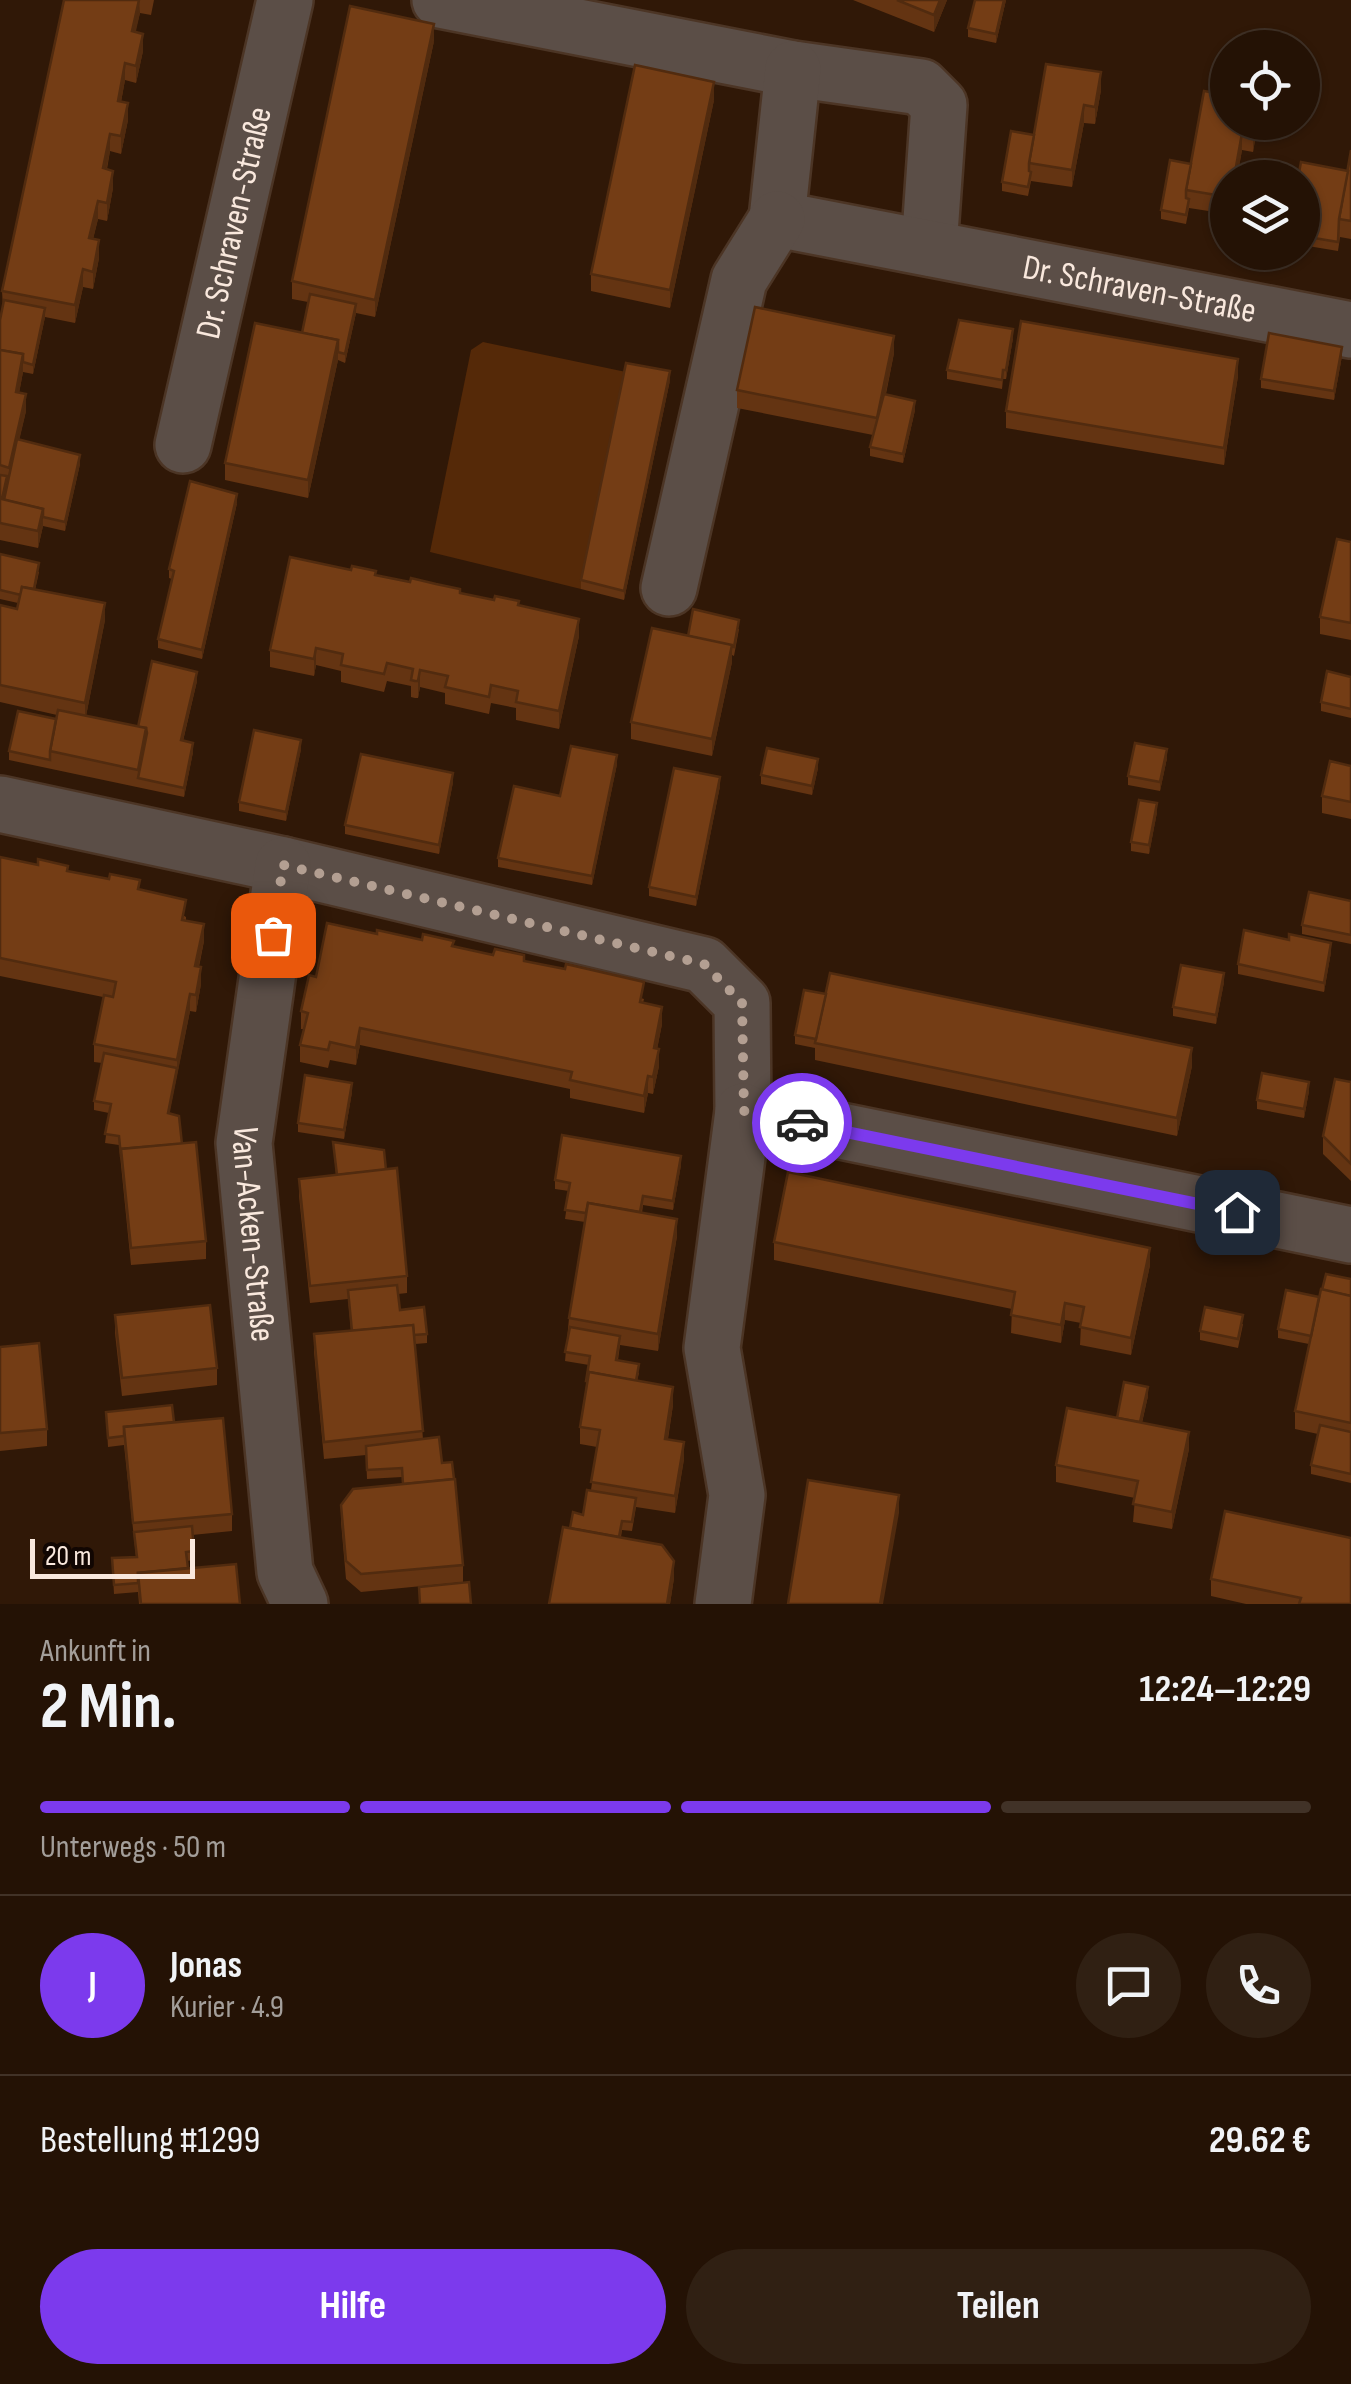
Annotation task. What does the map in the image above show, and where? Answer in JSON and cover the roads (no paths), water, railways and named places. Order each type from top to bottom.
[{"type":"street","name":"Dr. Schraven-Straße","points":[[183,446],[285,0]]},
{"type":"street","points":[[440,0],[793,69],[921,86],[939,105],[929,248]]},
{"type":"street","points":[[670,588],[738,280],[777,219],[793,69]]},
{"type":"street","name":"Dr. Schraven-Straße","points":[[777,219],[1351,330]]},
{"type":"street","points":[[0,804],[283,865],[704,964],[742,1003],[744,1111],[712,1348],[737,1495],[723,1604]]},
{"type":"street","name":"Van-Acken-Straße","points":[[283,865],[244,1143],[285,1572],[300,1604]]},
{"type":"street","points":[[744,1111],[1351,1235]]}]
